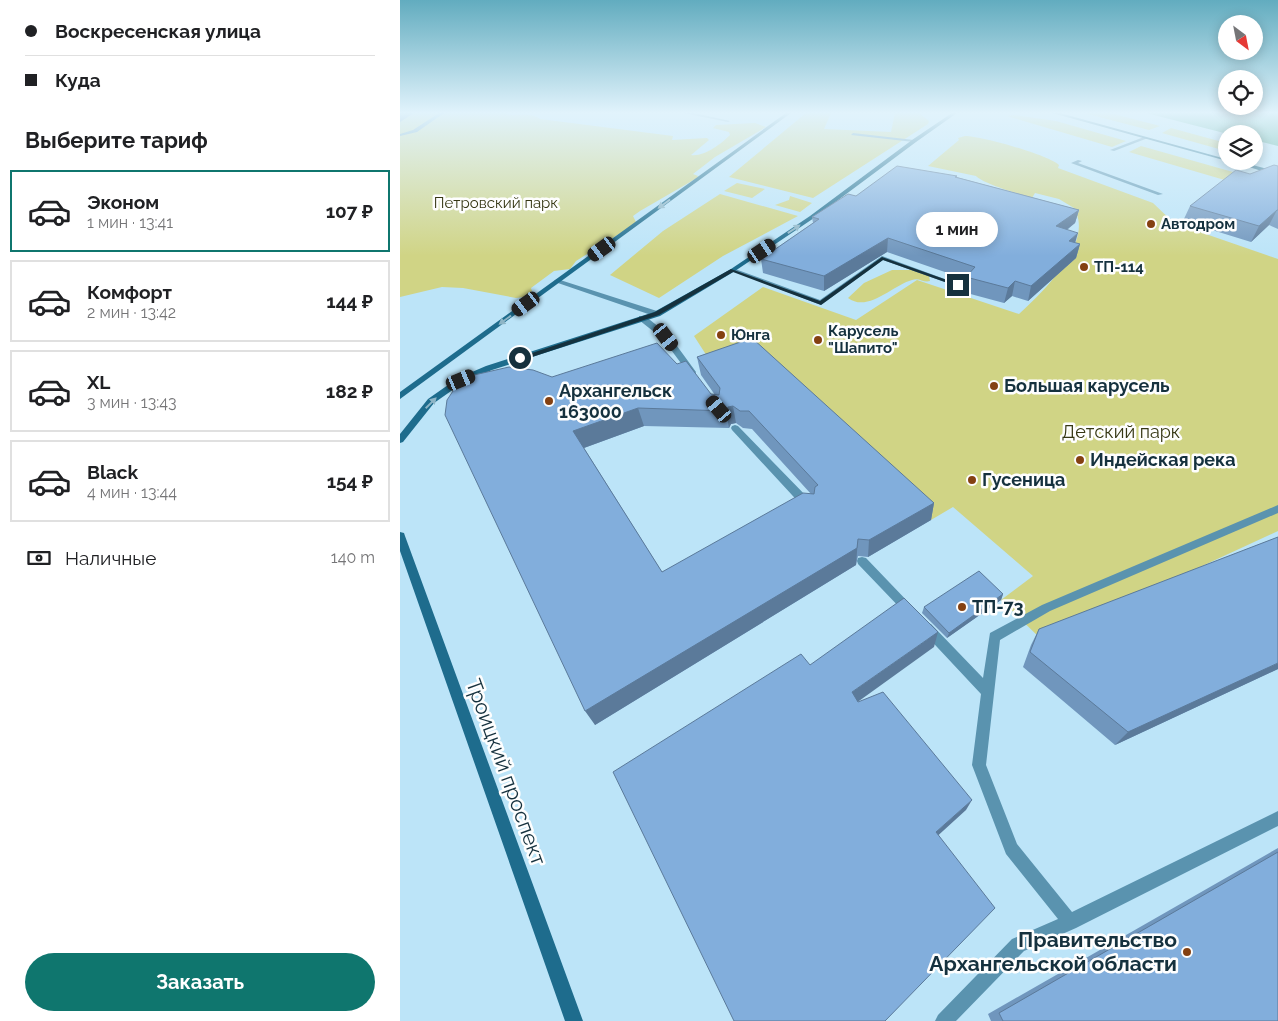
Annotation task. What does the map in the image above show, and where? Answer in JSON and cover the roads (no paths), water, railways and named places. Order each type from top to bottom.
[{"type":"street","points":[[400,396],[723,161]]},
{"type":"street","points":[[400,440],[431,401],[461,380],[657,314],[733,270],[812,217],[888,161]]},
{"type":"street","points":[[1263,170],[1278,174]]},
{"type":"street","name":"Троицкий проспект","points":[[400,536],[574,1021]]},
{"type":"lane","points":[[1080,161],[1073,164],[1160,194]]},
{"type":"lane","points":[[733,270],[821,303],[882,258],[958,285]]},
{"type":"lane","points":[[558,281],[657,314]]},
{"type":"lane","points":[[642,318],[666,337],[696,378]]},
{"type":"lane","points":[[735,428],[810,507]]},
{"type":"lane","points":[[1070,922],[1011,849],[979,765],[994,637],[1046,608],[1278,510]]},
{"type":"lane","points":[[862,561],[987,690]]},
{"type":"lane","points":[[944,1021],[1018,945],[1070,922],[1278,818]]},
{"type":"place","name":"Автодром","points":[[1151,224]]},
{"type":"place","name":"ТП-114","points":[[1084,267]]},
{"type":"place","name":"Юнга","points":[[721,335]]},
{"type":"place","name":"Карусель \"Шапито\"","points":[[818,340]]},
{"type":"place","name":"Большая карусель","points":[[994,386]]},
{"type":"place","name":"Архангельск 163000","points":[[549,401]]},
{"type":"place","name":"Индейская река","points":[[1080,460]]},
{"type":"place","name":"Гусеница","points":[[972,480]]},
{"type":"place","name":"ТП-73","points":[[962,607]]},
{"type":"place","name":"Правительство Архангельской области","points":[[1187,952]]},
{"type":"park label","name":"Петровский парк","points":[[496,203]]},
{"type":"park label","name":"Детский парк","points":[[1121,432]]}]
